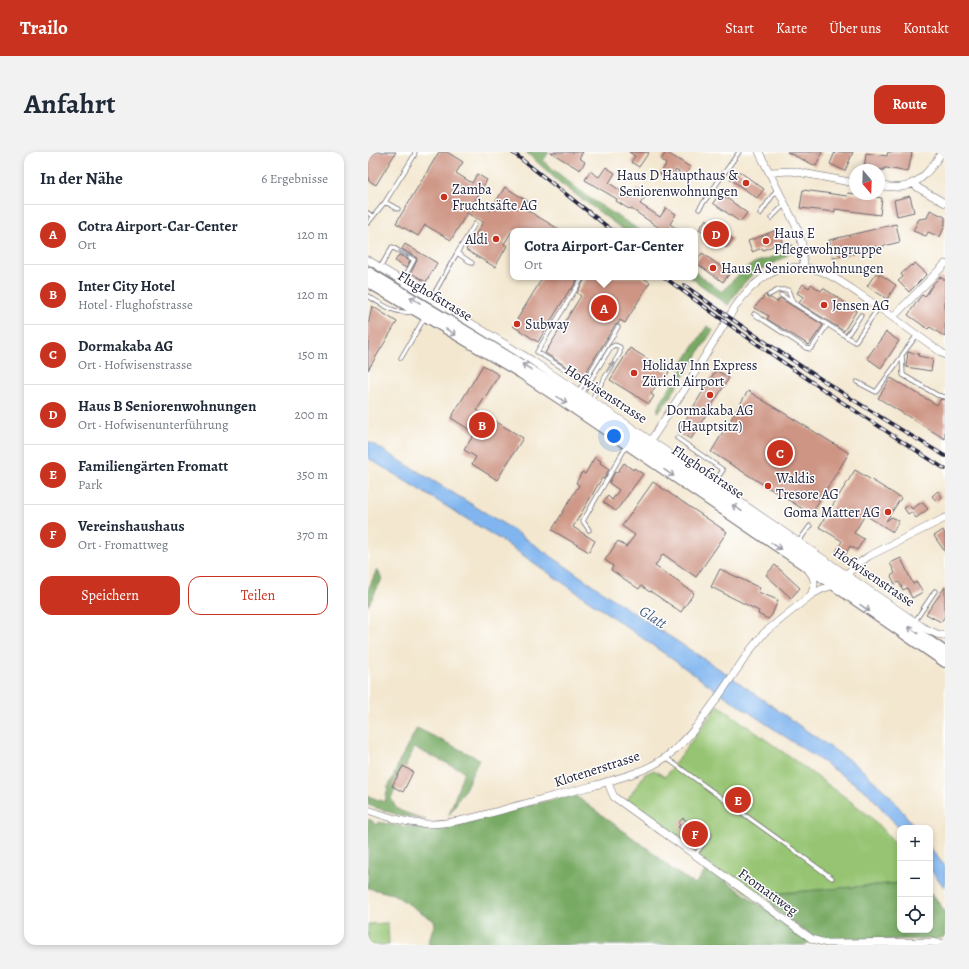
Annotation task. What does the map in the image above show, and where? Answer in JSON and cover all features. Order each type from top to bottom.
[{"type":"main road","name":"Flughofstrasse","points":[[368,272],[569,394],[945,652]]},
{"type":"main road","name":"Flughofstrasse","points":[[368,282],[521,373],[628,444],[945,662]]},
{"type":"street","points":[[759,152],[786,203],[798,230],[802,244],[804,267]]},
{"type":"street","points":[[885,186],[901,187],[912,183],[929,171],[942,152]]},
{"type":"street","points":[[770,172],[792,171],[849,182]]},
{"type":"street","points":[[912,183],[945,203]]},
{"type":"street","name":"Hofwisenstrasse","points":[[368,260],[530,360],[651,440],[915,621],[937,634],[945,636]]},
{"type":"street","points":[[893,317],[945,264]]},
{"type":"street","points":[[651,440],[743,296],[770,274],[782,269],[804,267],[818,270],[832,277],[879,307],[945,355]]},
{"type":"street","points":[[847,574],[869,556],[945,518]]},
{"type":"street","points":[[807,567],[815,580],[815,585],[811,595]]},
{"type":"street","name":"Klotenerstrasse","points":[[368,810],[401,821],[417,823],[455,821],[608,781],[635,773],[655,764],[682,744],[694,731],[751,649],[764,633],[811,595],[834,585]]},
{"type":"street","name":"Fromattweg","points":[[608,781],[614,797],[804,934],[820,941],[833,943],[930,942],[945,944]]},
{"type":"lane","points":[[368,223],[385,202],[414,156],[415,152]]},
{"type":"lane","points":[[699,209],[739,152]]},
{"type":"lane","points":[[760,214],[778,188]]},
{"type":"lane","points":[[385,202],[398,209]]},
{"type":"lane","points":[[770,218],[786,203]]},
{"type":"lane","points":[[368,213],[373,217]]},
{"type":"lane","points":[[431,299],[475,224]]},
{"type":"lane","points":[[380,268],[392,247],[414,260],[402,281]]},
{"type":"lane","points":[[457,253],[472,263]]},
{"type":"lane","points":[[581,280],[537,352],[585,382]]},
{"type":"lane","points":[[769,295],[778,290],[788,290],[794,303]]},
{"type":"lane","points":[[781,295],[855,342],[879,307]]},
{"type":"lane","points":[[368,296],[399,313],[422,314],[401,358]]},
{"type":"lane","points":[[754,314],[806,348],[810,349],[827,325]]},
{"type":"lane","points":[[846,337],[861,315]]},
{"type":"lane","points":[[580,393],[618,327]]},
{"type":"lane","points":[[856,382],[876,392],[917,335]]},
{"type":"lane","points":[[580,393],[611,347],[615,345],[620,347],[620,353],[591,400]]},
{"type":"lane","points":[[902,355],[903,375],[938,395],[945,397]]},
{"type":"lane","points":[[677,438],[723,470],[714,483]]},
{"type":"lane","points":[[589,530],[583,521],[628,444]]},
{"type":"lane","points":[[799,541],[810,526]]},
{"type":"lane","points":[[915,621],[935,591]]},
{"type":"lane","points":[[665,757],[832,878]]},
{"type":"lane","points":[[695,856],[710,835]]},
{"type":"green space","points":[[526,152],[549,152],[543,161],[589,198],[636,228],[621,228],[559,182]]},
{"type":"green space","points":[[789,244],[793,244],[794,247],[785,257],[751,276],[728,305],[694,280],[698,280],[698,274],[722,292],[741,272],[754,263],[782,254]]},
{"type":"green space","points":[[707,326],[713,330],[667,402],[658,412],[658,407],[682,369],[683,363]]},
{"type":"green space","points":[[377,569],[382,579],[368,606],[368,590]]},
{"type":"green space","points":[[718,705],[871,817],[890,838],[897,848],[897,883],[752,896],[625,803],[645,774],[654,770],[665,777]]},
{"type":"green space","points":[[417,728],[479,759],[466,787],[449,815],[464,771],[414,748],[405,768],[402,767],[392,786],[396,788],[391,798],[396,808],[426,820],[401,816],[368,805],[368,796],[385,802],[388,787]]},
{"type":"green space","points":[[573,794],[651,851],[674,871],[695,884],[708,868],[810,941],[805,945],[429,945],[428,943],[435,922],[393,894],[368,888],[368,819],[378,825],[379,822],[418,828],[456,825]]},
{"type":"green space","points":[[897,883],[897,933],[933,933],[933,896],[945,911],[945,936],[939,939],[832,940],[815,937],[800,928],[772,907],[768,894]]},
{"type":"green space","points":[[388,923],[389,945],[368,945],[368,924]]},
{"type":"water","points":[[368,441],[507,526],[629,610],[727,674],[859,767],[888,794],[914,825],[897,826],[868,793],[857,785],[716,690],[501,540],[368,458]]},
{"type":"water","points":[[933,851],[945,867],[945,888],[933,873]]},
{"type":"building","points":[[368,152],[396,152],[376,185],[368,180]]},
{"type":"building","points":[[439,152],[447,152],[463,162],[456,173],[472,183],[477,174],[487,180],[474,202],[490,211],[505,187],[529,202],[525,209],[557,228],[510,228],[510,234],[504,244],[507,246],[495,267],[466,250],[483,222],[467,213],[451,240],[425,225],[418,236],[396,223]]},
{"type":"building","points":[[550,152],[583,152],[579,158],[585,162],[580,170]]},
{"type":"building","points":[[629,152],[649,152],[639,167],[631,162],[635,156]]},
{"type":"building","points":[[666,152],[690,167],[685,176],[676,170],[669,180],[660,174],[666,164],[661,160]]},
{"type":"building","points":[[787,152],[822,152],[816,166]]},
{"type":"building","points":[[835,152],[853,152],[845,171],[830,164]]},
{"type":"building","points":[[888,152],[912,153],[908,172],[885,168],[885,164],[865,164],[866,153],[887,156]]},
{"type":"building","points":[[606,167],[615,173],[609,183],[631,198],[637,188],[647,194],[640,204],[660,217],[666,208],[676,214],[670,224],[676,228],[660,228],[630,208],[629,209],[616,201],[617,199],[585,180],[590,171],[599,177]]},
{"type":"building","name":"Haus D Haupthaus & Seniorenwohnungen","points":[[737,170],[764,189],[757,198],[730,179]]},
{"type":"building","points":[[803,190],[847,196],[849,193],[849,200],[882,200],[880,215],[835,209],[835,212],[800,208]]},
{"type":"building","points":[[720,193],[747,213],[740,222],[713,203]]},
{"type":"building","points":[[910,196],[914,212],[897,216],[894,200]]},
{"type":"building","points":[[930,210],[945,217],[945,225],[940,237],[928,232],[926,236],[913,231],[919,219],[927,218]]},
{"type":"building","points":[[706,219],[733,239],[726,248],[699,229]]},
{"type":"building","points":[[896,224],[900,242],[833,258],[829,240]]},
{"type":"building","name":"Haus E Pflegewohngruppe","points":[[779,229],[783,241],[773,244],[773,246],[763,250],[762,248],[752,252],[748,241]]},
{"type":"building","points":[[405,244],[437,263],[426,282],[411,273],[417,260],[416,257],[402,249]]},
{"type":"building","name":"Haus A Seniorenwohnungen","points":[[702,253],[730,273],[723,282],[698,264],[698,260]]},
{"type":"building","points":[[399,255],[410,261],[406,268],[395,261]]},
{"type":"building","points":[[915,263],[927,274],[909,292],[898,281],[903,277],[901,274]]},
{"type":"building","points":[[876,273],[879,275],[880,274],[896,285],[887,299],[867,286]]},
{"type":"building","points":[[940,277],[945,280],[945,337],[930,327],[928,329],[908,315],[920,297],[922,295],[925,297],[933,284]]},
{"type":"building","points":[[541,280],[577,280],[571,290],[570,289],[538,342],[513,326]]},
{"type":"building","points":[[584,280],[646,280],[650,282],[625,323],[620,320],[618,324],[615,325],[583,377],[545,353],[581,296],[577,293]]},
{"type":"building","points":[[803,284],[809,288],[811,284],[821,291],[823,288],[857,310],[844,331],[799,303],[803,297],[797,293]]},
{"type":"building","points":[[766,294],[767,298],[771,298],[777,302],[780,298],[823,325],[809,345],[767,319],[769,316],[754,308]]},
{"type":"building","points":[[372,306],[397,322],[368,370],[368,326]]},
{"type":"building","points":[[886,332],[899,341],[881,368],[867,358]]},
{"type":"building","points":[[630,348],[669,372],[664,380],[660,378],[651,394],[654,396],[649,404],[610,380]]},
{"type":"building","points":[[908,352],[933,359],[931,371],[906,367]]},
{"type":"building","points":[[483,365],[499,375],[477,410],[523,438],[497,480],[472,464],[476,457],[464,450],[475,433],[451,418]]},
{"type":"building","name":"Dormakaba AG (Hauptsitz)","points":[[716,370],[729,378],[691,439],[678,432]]},
{"type":"building","points":[[891,378],[937,405],[941,399],[945,400],[945,439],[878,398]]},
{"type":"building","points":[[748,391],[849,453],[811,514],[711,452]]},
{"type":"building","points":[[595,457],[601,461],[600,463],[609,469],[604,479],[602,478],[573,527],[595,541],[589,552],[552,530],[579,485],[576,483],[582,472],[585,474]]},
{"type":"building","points":[[624,463],[633,470],[634,468],[643,474],[616,511],[603,502],[608,496],[612,500],[619,490],[609,483],[615,472],[617,473]]},
{"type":"building","points":[[855,470],[901,498],[886,521],[892,517],[899,521],[893,532],[865,515],[854,533],[864,539],[857,550],[850,546],[844,557],[836,552],[842,541],[819,527]]},
{"type":"building","points":[[653,482],[727,532],[696,577],[663,554],[655,566],[694,593],[681,612],[650,591],[641,586],[639,589],[611,570],[613,566],[605,560],[618,541],[626,547],[635,535],[622,526]]},
{"type":"building","points":[[938,491],[942,497],[937,502],[932,496]]},
{"type":"building","points":[[922,502],[928,509],[916,518],[911,512],[908,514],[904,508],[909,505],[912,509]]},
{"type":"building","points":[[943,530],[945,534],[945,552],[934,536]]},
{"type":"building","points":[[901,558],[913,584],[917,582],[923,592],[912,598],[907,588],[903,590],[899,582],[895,584],[891,576],[895,573],[890,563]]},
{"type":"building","points":[[775,565],[800,588],[791,598],[766,575]]},
{"type":"building","points":[[720,569],[760,588],[758,592],[778,600],[772,615],[768,619],[758,614],[759,611],[711,587]]},
{"type":"building","points":[[945,587],[945,616],[941,622],[926,614]]},
{"type":"building","points":[[403,766],[413,772],[403,792],[392,786]]},
{"type":"building","points":[[683,818],[705,835],[699,844],[678,827],[680,825],[678,823]]},
{"type":"railway","points":[[512,152],[609,228]]},
{"type":"railway","points":[[668,280],[803,376],[945,469]]},
{"type":"railway","points":[[684,285],[812,374],[945,456]]},
{"type":"place","name":"Haus D Haupthaus & Seniorenwohnungen","points":[[746,183]]},
{"type":"place","name":"Zamba Fruchtsäfte AG","points":[[444,197]]},
{"type":"place","name":"Haus B Seniorenwohnungen","points":[[716,234]]},
{"type":"place","name":"Aldi","points":[[496,239]]},
{"type":"place","name":"Haus E Pflegewohngruppe","points":[[766,241]]},
{"type":"place","name":"Haus A Seniorenwohnungen","points":[[713,268]]},
{"type":"place","name":"Jensen AG","points":[[824,305]]},
{"type":"place","name":"Cotra Airport-Car-Center","points":[[604,308]]},
{"type":"place","name":"Subway","points":[[517,324]]},
{"type":"place","name":"Holiday Inn Express Zürich Airport","points":[[634,373]]},
{"type":"place","name":"Dormakaba AG (Hauptsitz)","points":[[710,395]]},
{"type":"place","name":"Inter City Hotel","points":[[482,425]]},
{"type":"place","name":"Dormakaba AG","points":[[780,453]]},
{"type":"place","name":"Waldis Tresore AG","points":[[768,486]]},
{"type":"place","name":"Goma Matter AG","points":[[888,512]]},
{"type":"place","name":"Familiengärten Fromatt","points":[[738,800]]},
{"type":"place","name":"Vereinshaushaus","points":[[695,834]]},
{"type":"water label","name":"Glatt","points":[[653,617]]}]
